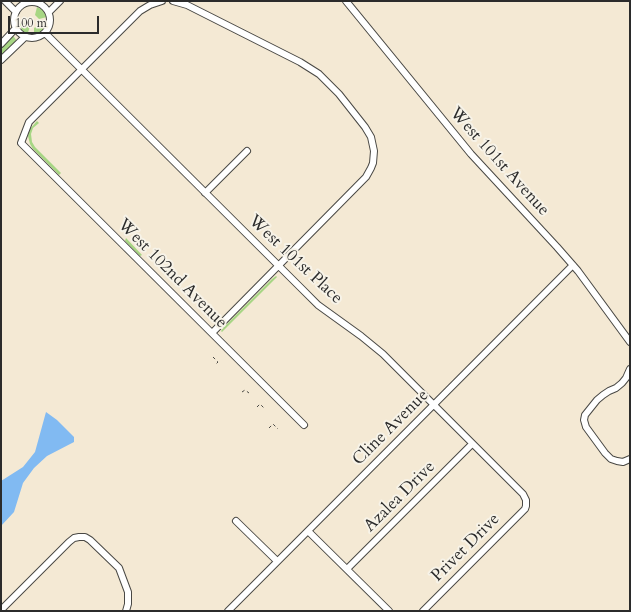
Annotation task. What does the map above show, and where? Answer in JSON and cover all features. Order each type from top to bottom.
[{"type":"street","points":[[5,1],[16,12]]},
{"type":"street","points":[[49,12],[60,1]]},
{"type":"street","points":[[82,69],[140,12],[150,5],[162,1]]},
{"type":"street","points":[[173,1],[182,3],[300,62],[319,74],[344,99],[365,126],[373,143],[374,159],[369,173],[362,182],[212,333]]},
{"type":"street","name":"West 101st Avenue","points":[[346,1],[404,74],[471,154],[573,265],[630,342]]},
{"type":"street","points":[[23,3],[42,3],[49,12],[50,23],[45,33],[35,38],[25,37],[16,28],[14,22],[16,12],[23,3]]},
{"type":"street","points":[[1,44],[16,28]]},
{"type":"street","name":"West 101st Place","points":[[45,33],[318,305],[383,354],[523,494],[526,503]]},
{"type":"street","points":[[1,60],[25,37]]},
{"type":"street","name":"West 102nd Avenue","points":[[82,69],[29,122],[21,143],[304,425]]},
{"type":"street","points":[[205,193],[247,152]]},
{"type":"street","name":"Cline Avenue","points":[[228,611],[573,265]]},
{"type":"street","points":[[630,369],[626,378],[616,388],[609,391],[597,400],[585,415],[584,420],[586,427],[611,459],[623,462],[630,459]]},
{"type":"street","name":"Azalea Drive","points":[[347,569],[472,444]]},
{"type":"street","name":"Privet Drive","points":[[423,611],[525,509],[526,503]]},
{"type":"street","points":[[236,521],[277,561]]},
{"type":"street","points":[[308,531],[388,611]]},
{"type":"street","points":[[1,610],[72,540],[82,537],[93,542],[119,568],[128,592],[128,604],[126,611]]},
{"type":"path","points":[[213,357],[218,362],[215,365]]},
{"type":"path","points":[[242,392],[244,390],[249,393]]},
{"type":"path","points":[[257,407],[260,404],[265,409]]},
{"type":"path","points":[[269,428],[273,424],[278,429]]},
{"type":"green space","points":[[37,7],[43,10],[47,17],[39,19],[35,15]]},
{"type":"green space","points":[[18,23],[26,23],[30,27],[27,35],[21,30]]},
{"type":"green space","points":[[40,23],[47,25],[41,33],[34,36],[34,28]]},
{"type":"green space","points":[[13,36],[17,41],[1,57],[1,48]]},
{"type":"green space","points":[[37,121],[39,123],[33,128],[31,134],[32,142],[35,147],[61,173],[59,175],[33,149],[30,144],[28,136],[29,130]]},
{"type":"green space","points":[[126,238],[142,255],[140,256],[125,241]]},
{"type":"green space","points":[[276,276],[277,277],[222,332],[221,331],[224,327]]},
{"type":"water","points":[[46,412],[57,420],[74,437],[74,442],[47,456],[34,468],[23,483],[14,512],[1,526],[1,481],[23,467],[35,452]]}]
